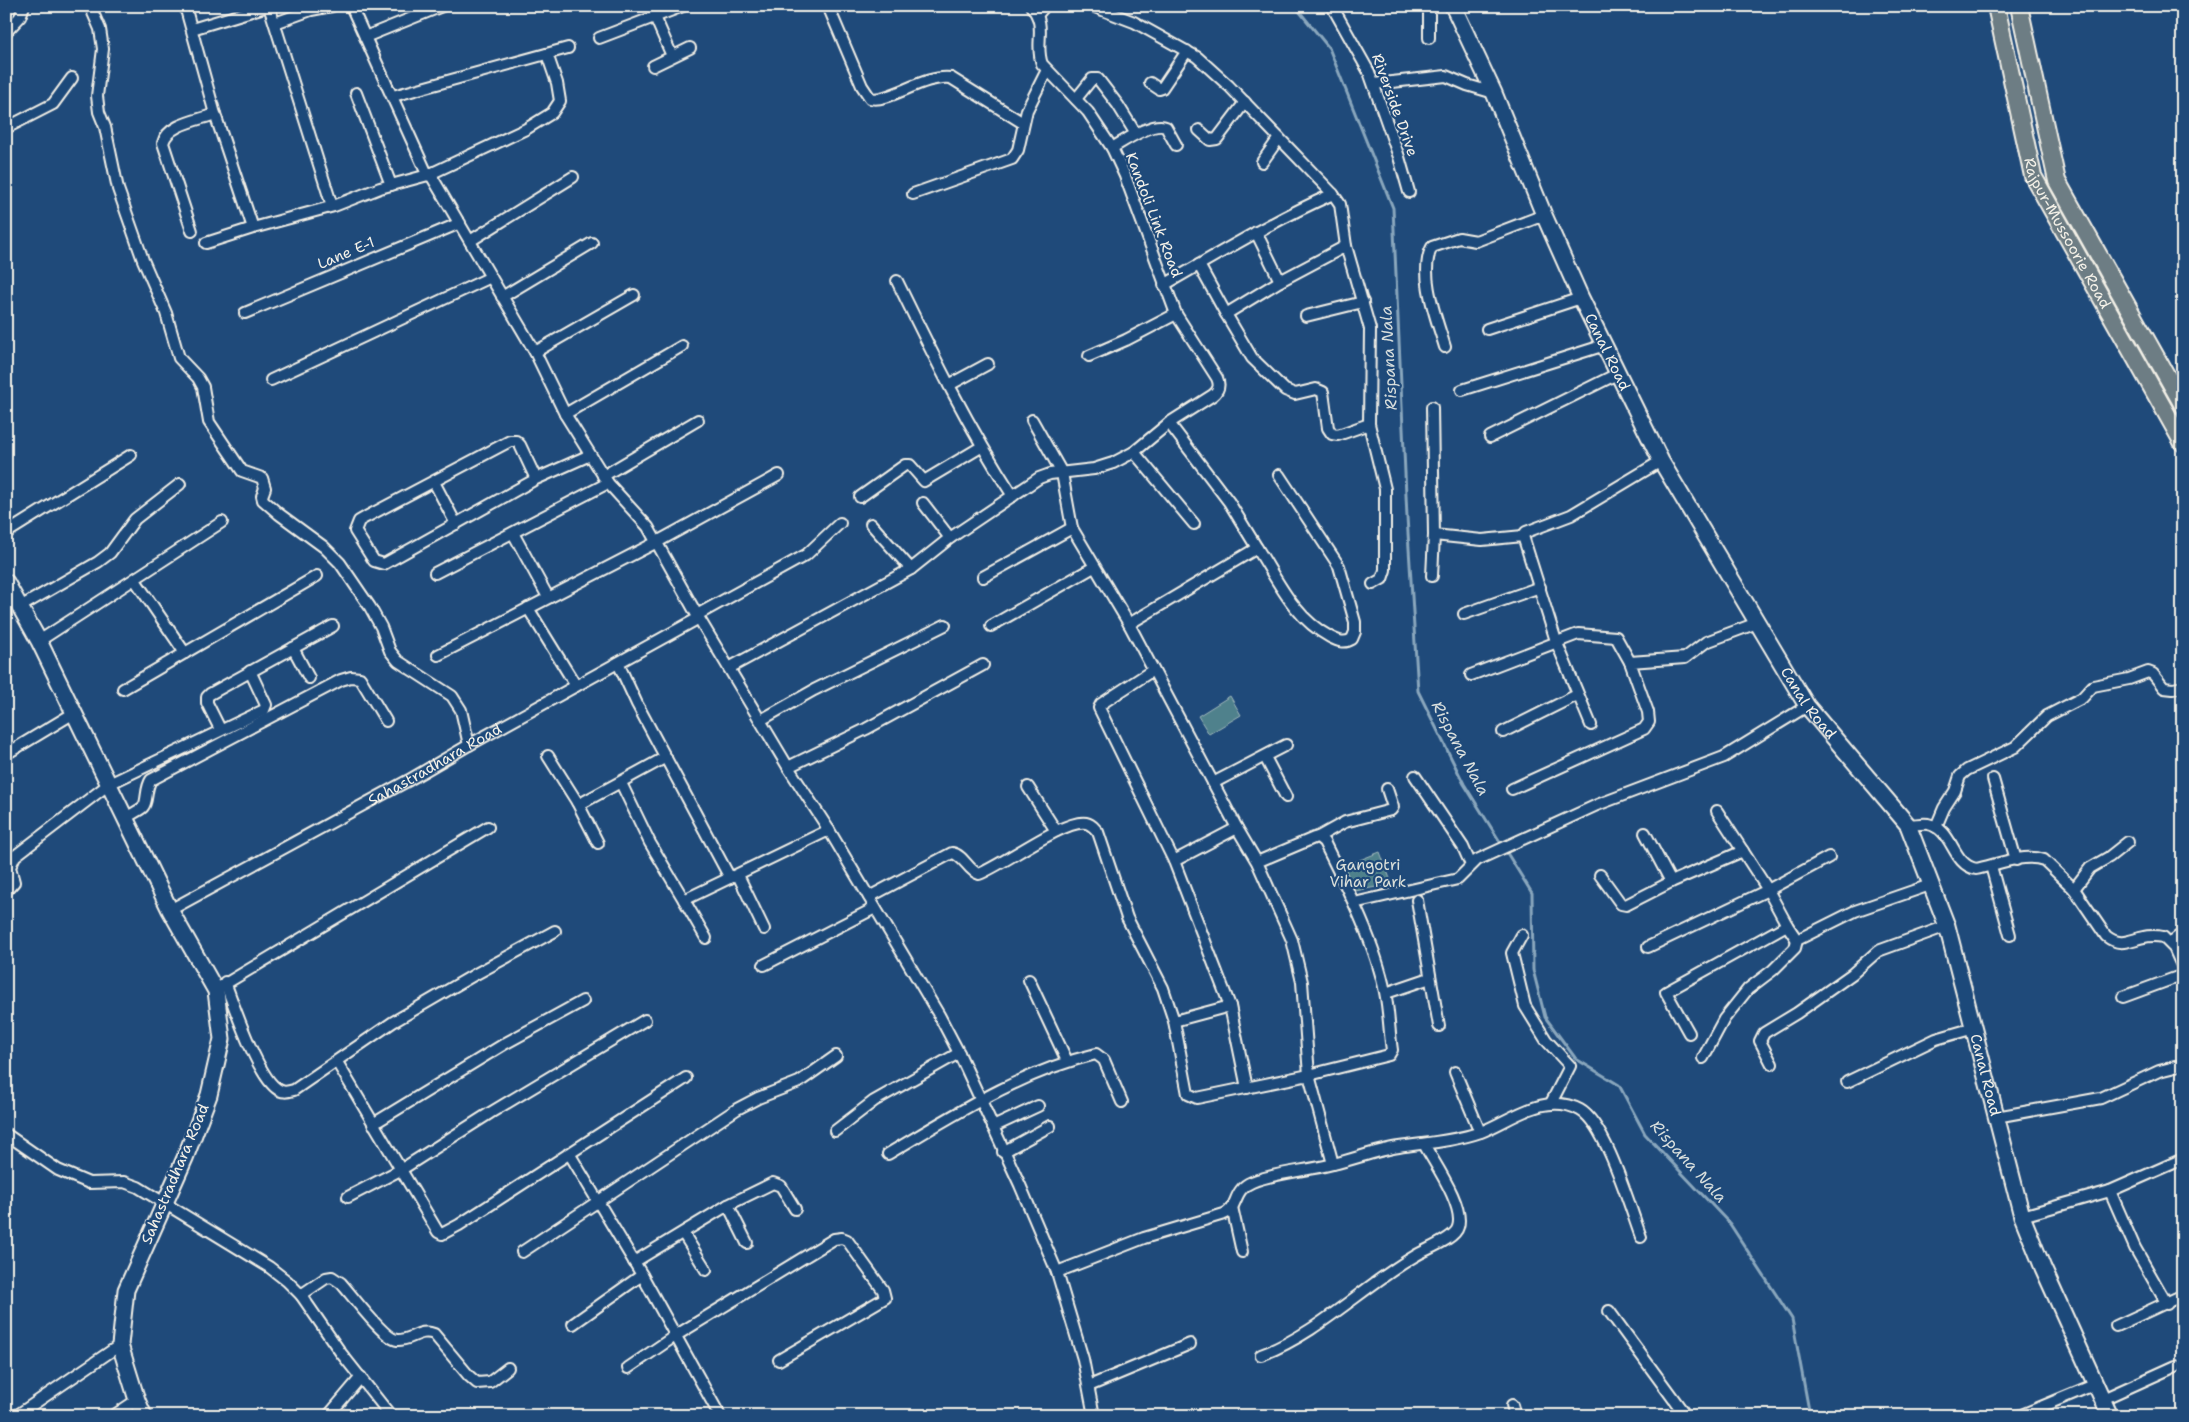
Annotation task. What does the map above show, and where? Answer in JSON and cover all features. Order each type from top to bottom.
[{"type":"main road","name":"Rajpur-Mussoorie Road","points":[[1996,6],[2033,176],[2183,443]]},
{"type":"main road","name":"Rajpur-Mussoorie Road","points":[[2019,6],[2057,181],[2183,405]]},
{"type":"street","points":[[6,32],[20,17],[24,6]]},
{"type":"street","points":[[90,6],[100,29],[103,49],[97,96],[99,112],[105,127],[118,189],[143,260],[166,313],[170,333],[179,358],[203,386],[209,422],[242,471],[262,478],[265,488],[262,496],[268,505],[324,547],[340,563],[370,606],[381,627],[390,651],[398,661],[452,696],[461,710],[469,744]]},
{"type":"street","points":[[185,6],[215,114],[252,228]]},
{"type":"street","points":[[192,29],[268,6],[332,206]]},
{"type":"street","points":[[275,23],[311,10],[332,6]]},
{"type":"street","points":[[351,6],[427,175],[432,177],[536,352],[565,414],[606,480],[648,527],[788,768],[829,830],[874,908],[919,980],[959,1053],[1003,1152],[1020,1185],[1057,1272],[1074,1324],[1094,1416]]},
{"type":"street","points":[[365,37],[442,6]]},
{"type":"street","points":[[599,38],[683,6]]},
{"type":"street","points":[[828,6],[862,86],[870,98],[879,99],[941,76],[951,78],[1023,123]]},
{"type":"street","points":[[1092,6],[1134,22],[1197,57],[1245,102],[1333,194],[1340,204],[1346,246],[1363,302],[1371,339],[1369,424],[1385,489],[1385,570],[1382,578],[1373,584]]},
{"type":"street","name":"Riverside Drive","points":[[1332,6],[1363,58],[1374,84],[1409,192]]},
{"type":"street","points":[[1429,6],[1430,38]]},
{"type":"street","name":"Canal Road","points":[[1454,6],[1494,93],[1544,215],[1581,298],[1661,461],[1807,706],[1908,825],[1933,884],[1947,926],[2022,1216],[2043,1268],[2110,1416]]},
{"type":"street","name":"Kandoli Link Road","points":[[1038,9],[1040,21],[1039,56],[1047,70],[1088,112],[1112,148],[1125,176],[1176,314],[1220,384],[1213,396],[1169,423]]},
{"type":"street","points":[[655,17],[672,56]]},
{"type":"street","points":[[393,96],[511,62],[568,48]]},
{"type":"street","points":[[653,66],[690,48]]},
{"type":"street","points":[[1150,83],[1158,90],[1162,88],[1187,51]]},
{"type":"street","points":[[206,243],[332,206],[391,185],[427,175],[526,129],[552,113],[560,101],[557,83],[548,54]]},
{"type":"street","points":[[914,194],[1012,158],[1018,150],[1023,123],[1031,101],[1047,70]]},
{"type":"street","points":[[1374,84],[1446,76],[1494,93]]},
{"type":"street","points":[[6,128],[53,104],[72,78]]},
{"type":"street","points":[[1076,99],[1092,79],[1098,79],[1118,105],[1136,134]]},
{"type":"street","points":[[356,93],[391,185]]},
{"type":"street","points":[[1199,130],[1210,140],[1217,139],[1245,102]]},
{"type":"street","points":[[192,231],[162,143],[167,133],[173,129],[215,114]]},
{"type":"street","points":[[1112,148],[1136,134],[1157,125],[1162,126],[1170,133],[1176,145]]},
{"type":"street","points":[[1262,162],[1279,138]]},
{"type":"street","points":[[470,242],[573,177]]},
{"type":"street","points":[[1164,285],[1295,211],[1333,194]]},
{"type":"street","points":[[1445,347],[1428,289],[1428,270],[1432,247],[1459,238],[1476,241],[1544,215]]},
{"type":"street","name":"Lane E-1","points":[[245,313],[460,223]]},
{"type":"street","points":[[1256,232],[1280,281]]},
{"type":"street","points":[[502,297],[592,243]]},
{"type":"street","points":[[1226,314],[1280,281],[1346,246]]},
{"type":"street","points":[[1200,265],[1252,358],[1285,390],[1295,394],[1316,389],[1324,392],[1328,428],[1332,434],[1338,435],[1369,424]]},
{"type":"street","points":[[271,380],[491,277]]},
{"type":"street","points":[[897,281],[981,447],[1013,496]]},
{"type":"street","points":[[536,352],[634,295]]},
{"type":"street","points":[[1486,329],[1581,298]]},
{"type":"street","points":[[1306,316],[1363,302]]},
{"type":"street","points":[[1089,356],[1176,314]]},
{"type":"street","points":[[565,414],[682,346]]},
{"type":"street","points":[[1462,390],[1605,346]]},
{"type":"street","points":[[949,385],[988,364]]},
{"type":"street","points":[[1490,437],[1619,373]]},
{"type":"street","points":[[1432,407],[1434,535],[1432,576]]},
{"type":"street","points":[[435,573],[513,533],[606,480],[698,420]]},
{"type":"street","points":[[1032,420],[1062,473],[1072,528],[1129,624],[1237,828],[1258,862],[1292,940],[1299,963],[1309,1075],[1333,1164]]},
{"type":"street","points":[[729,668],[911,569],[950,538],[1039,478],[1050,474],[1103,468],[1134,452],[1169,423],[1229,502],[1300,615],[1316,629],[1341,642],[1352,639],[1355,632],[1354,622],[1339,566],[1279,475]]},
{"type":"street","points":[[536,479],[524,450],[516,441],[510,441],[366,517],[359,522],[355,531],[374,561],[384,564],[536,479],[590,454]]},
{"type":"street","points":[[860,497],[906,465],[910,465],[924,481],[981,447]]},
{"type":"street","points":[[1134,452],[1194,524]]},
{"type":"street","points":[[6,533],[131,455]]},
{"type":"street","points":[[1434,535],[1482,540],[1523,536],[1526,532],[1585,507],[1661,461]]},
{"type":"street","points":[[438,655],[657,542],[779,475]]},
{"type":"street","points":[[434,482],[456,524]]},
{"type":"street","points":[[20,606],[98,562],[110,553],[130,523],[180,484]]},
{"type":"street","points":[[923,503],[950,538]]},
{"type":"street","points":[[39,642],[222,522]]},
{"type":"street","name":"Sahastradhara Road","points":[[170,910],[409,780],[469,744],[618,663],[806,555],[840,523]]},
{"type":"street","points":[[870,524],[911,569]]},
{"type":"street","points":[[983,577],[1072,528]]},
{"type":"street","points":[[513,533],[548,597]]},
{"type":"street","points":[[1523,536],[1556,642],[1591,725]]},
{"type":"street","points":[[1129,624],[1257,548]]},
{"type":"street","points":[[990,626],[1094,567]]},
{"type":"street","points":[[123,689],[317,576]]},
{"type":"street","points":[[135,580],[185,653]]},
{"type":"street","name":"Sahastradhara Road","points":[[6,582],[39,642],[170,910],[220,986],[222,1038],[210,1095],[185,1158],[126,1290],[120,1345],[137,1400],[144,1416]]},
{"type":"street","points":[[1464,614],[1540,587]]},
{"type":"street","points":[[528,608],[576,686]]},
{"type":"street","points":[[1630,662],[1685,658],[1706,642],[1757,623]]},
{"type":"street","points":[[761,720],[814,690],[945,624]]},
{"type":"street","points":[[220,729],[207,703],[207,697],[213,691],[333,626]]},
{"type":"street","points":[[1471,675],[1578,634],[1613,635],[1618,638],[1630,662],[1648,712],[1649,722],[1644,729],[1512,789]]},
{"type":"street","points":[[293,648],[309,678]]},
{"type":"street","points":[[618,663],[637,704],[666,758],[764,929]]},
{"type":"street","points":[[788,768],[866,729],[983,665]]},
{"type":"street","points":[[1154,670],[1101,704],[1099,708],[1174,861],[1230,1006],[1247,1088]]},
{"type":"street","points":[[6,890],[14,882],[10,867],[15,856],[109,784],[266,707],[250,671]]},
{"type":"street","points":[[1936,827],[1962,774],[1975,765],[2016,747],[2047,716],[2082,698],[2093,686],[2129,680],[2148,672],[2153,674],[2164,688],[2183,687]]},
{"type":"street","points":[[126,818],[146,802],[146,788],[150,780],[341,680],[351,677],[360,678],[386,721]]},
{"type":"street","points":[[1504,732],[1577,695]]},
{"type":"street","points":[[1354,903],[1454,881],[1462,877],[1474,862],[1597,805],[1724,757],[1807,706]]},
{"type":"street","points":[[6,754],[74,713]]},
{"type":"street","points":[[1213,783],[1286,745]]},
{"type":"street","points":[[548,756],[577,802],[598,843]]},
{"type":"street","points":[[1265,757],[1286,798]]},
{"type":"street","points":[[577,802],[582,804],[666,758]]},
{"type":"street","points":[[1415,776],[1474,862]]},
{"type":"street","points":[[1993,779],[2016,860]]},
{"type":"street","points":[[621,783],[650,843],[706,938]]},
{"type":"street","points":[[1028,787],[1056,831]]},
{"type":"street","points":[[1258,862],[1318,837],[1345,822],[1391,810],[1393,807],[1387,789]]},
{"type":"street","points":[[1703,1058],[1724,1019],[1748,989],[1773,970],[1796,948],[1797,940],[1768,890],[1716,811]]},
{"type":"street","points":[[869,897],[952,853],[959,855],[975,874],[982,874],[1056,831],[1083,822],[1092,825],[1098,832],[1127,918],[1156,972],[1174,1021],[1188,1094],[1197,1098],[1309,1075],[1389,1055],[1392,1050],[1386,993],[1379,969],[1354,903],[1324,842],[1318,837]]},
{"type":"street","points":[[1908,825],[1926,824],[1936,827],[1944,833],[1962,863],[1976,869],[2016,860],[2033,858],[2044,860],[2074,889],[2103,933],[2113,942],[2122,944],[2151,934],[2163,937],[2171,942],[2183,968]]},
{"type":"street","points":[[488,826],[220,986],[251,1049],[271,1083],[276,1088],[287,1092],[294,1090],[393,1022],[474,974],[555,931]]},
{"type":"street","points":[[1174,861],[1237,828]]},
{"type":"street","points":[[684,900],[829,830]]},
{"type":"street","points":[[1645,833],[1671,882]]},
{"type":"street","points":[[2074,889],[2090,868],[2109,857],[2128,842]]},
{"type":"street","points":[[1600,874],[1620,904],[1626,905],[1671,882],[1743,851]]},
{"type":"street","points":[[1648,947],[1768,890],[1829,857]]},
{"type":"street","points":[[1991,866],[2010,935]]},
{"type":"street","points":[[1797,940],[1855,911],[1933,884]]},
{"type":"street","points":[[1417,900],[1439,1026]]},
{"type":"street","points":[[764,965],[874,908]]},
{"type":"street","points":[[1689,1033],[1666,992],[1787,925]]},
{"type":"street","points":[[1772,1064],[1760,1041],[1764,1033],[1852,974],[1878,951],[1947,926]]},
{"type":"street","points":[[2171,942],[2183,933]]},
{"type":"street","points":[[1522,936],[1512,954],[1525,1006],[1546,1040],[1570,1066],[1551,1104]]},
{"type":"street","points":[[2124,997],[2183,975]]},
{"type":"street","points":[[1386,993],[1430,978]]},
{"type":"street","points":[[1029,980],[1067,1061]]},
{"type":"street","points":[[373,1124],[498,1047],[583,1002]]},
{"type":"street","points":[[1174,1021],[1230,1006]]},
{"type":"street","points":[[348,1197],[402,1169],[490,1113],[645,1020]]},
{"type":"street","points":[[1847,1082],[1936,1039],[1974,1028]]},
{"type":"street","points":[[835,1131],[874,1101],[959,1053]]},
{"type":"street","points":[[888,1154],[980,1100],[1067,1061],[1096,1054],[1100,1055],[1104,1060],[1122,1102]]},
{"type":"street","points":[[522,1252],[737,1109],[758,1098],[793,1085],[836,1056]]},
{"type":"street","points":[[337,1062],[438,1232],[444,1234],[686,1078]]},
{"type":"street","points":[[1996,1117],[2101,1098],[2159,1071],[2183,1065]]},
{"type":"street","points":[[1455,1072],[1480,1132]]},
{"type":"street","points":[[1057,1272],[1144,1238],[1224,1214],[1232,1207],[1240,1189],[1254,1181],[1333,1164],[1385,1150],[1480,1132],[1516,1114],[1551,1104],[1570,1106],[1579,1110],[1598,1127],[1641,1238]]},
{"type":"street","points":[[993,1127],[1038,1106]]},
{"type":"street","points":[[1003,1152],[1050,1126]]},
{"type":"street","points":[[6,1134],[58,1170],[89,1183],[124,1182],[138,1187],[269,1267],[301,1295],[332,1341],[391,1416]]},
{"type":"street","points":[[1261,1355],[1297,1338],[1402,1264],[1449,1238],[1457,1230],[1459,1222],[1458,1212],[1453,1197],[1424,1144]]},
{"type":"street","points":[[569,1153],[642,1275],[716,1414]]},
{"type":"street","points":[[2022,1216],[2110,1191],[2183,1159]]},
{"type":"street","points":[[634,1262],[728,1205],[773,1183],[781,1186],[796,1209]]},
{"type":"street","points":[[2110,1191],[2135,1248],[2167,1304]]},
{"type":"street","points":[[728,1205],[747,1244]]},
{"type":"street","points":[[1232,1207],[1242,1252]]},
{"type":"street","points":[[683,1233],[706,1270]]},
{"type":"street","points":[[628,1368],[675,1336],[834,1239],[842,1238],[847,1240],[883,1290],[885,1298],[779,1360]]},
{"type":"street","points":[[573,1324],[642,1275]]},
{"type":"street","points":[[301,1295],[326,1278],[332,1277],[341,1283],[388,1336],[400,1340],[421,1332],[434,1334],[477,1383],[490,1382],[508,1368]]},
{"type":"street","points":[[2116,1326],[2183,1295]]},
{"type":"street","points":[[1609,1312],[1686,1416]]},
{"type":"street","points":[[1089,1386],[1190,1344]]},
{"type":"street","points":[[16,1416],[120,1345]]},
{"type":"street","points":[[2103,1399],[2176,1366]]},
{"type":"street","points":[[328,1416],[361,1377]]},
{"type":"street","points":[[2019,1416],[2096,1384]]},
{"type":"street","points":[[113,1416],[137,1400]]},
{"type":"green space","points":[[1230,696],[1241,715],[1209,734],[1198,716]]},
{"type":"green space","name":"Gangotri Vihar Park","points":[[1380,852],[1392,884],[1350,892],[1339,868]]},
{"type":"waterway","name":"Rispana Nala","points":[[1295,6],[1329,48],[1393,208],[1407,517],[1418,691],[1464,784],[1532,893],[1533,970],[1545,1017],[1576,1059],[1619,1085],[1645,1134],[1730,1224],[1792,1319],[1810,1416]]}]
